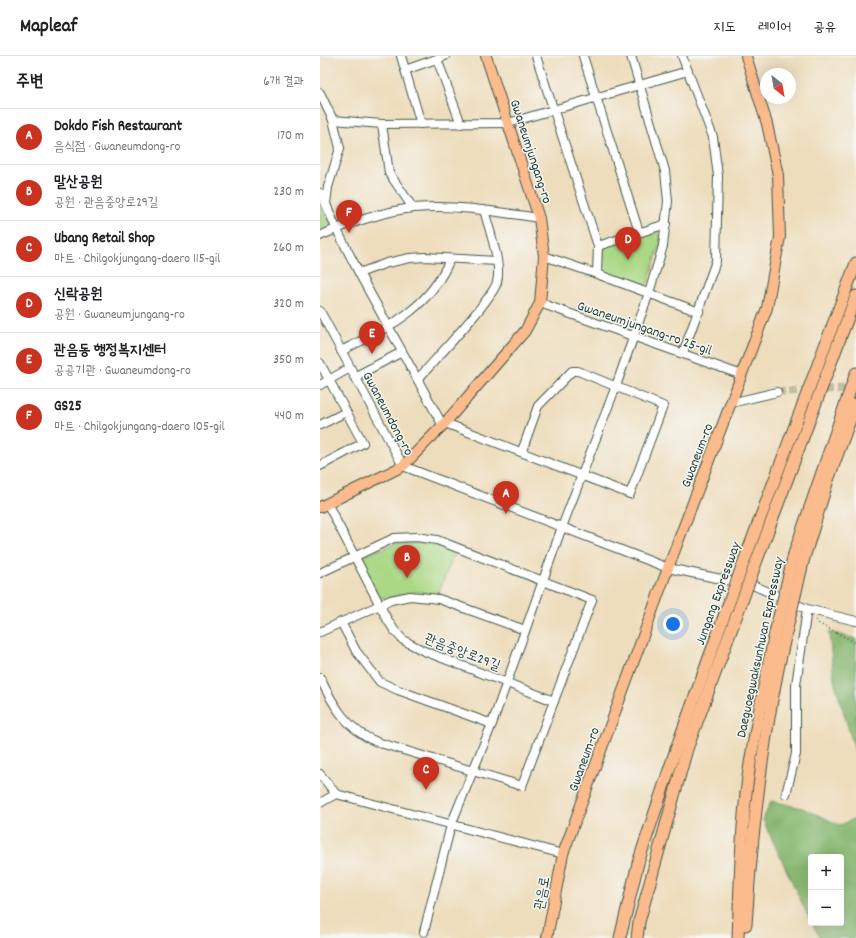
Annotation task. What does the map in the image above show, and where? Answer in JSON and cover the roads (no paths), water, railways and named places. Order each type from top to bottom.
[{"type":"highway","name":"Jungang Expressway","points":[[637,938],[639,922],[687,749],[737,599],[743,564],[856,263]]},
{"type":"highway","name":"Jungang Expressway","points":[[620,938],[638,863],[676,748],[737,599],[754,568],[856,296]]},
{"type":"highway","name":"Daeguoegwaksunhwan Expressway","points":[[738,938],[742,843],[748,777],[761,696],[780,635],[799,556],[856,373]]},
{"type":"highway","name":"Daeguoegwaksunhwan Expressway","points":[[799,556],[856,404]]},
{"type":"highway","name":"Daeguoegwaksunhwan Expressway","points":[[745,938],[749,864],[757,790],[776,675],[780,635]]},
{"type":"main road","name":"Gwaneumjungang-ro","points":[[324,505],[403,466],[444,425],[525,331],[540,303],[544,256],[539,218],[486,56]]},
{"type":"main road","name":"Gwaneum-ro","points":[[563,854],[668,568],[767,308],[780,237],[778,175],[767,124],[746,56]]},
{"type":"main road","name":"관음로","points":[[547,938],[563,854]]},
{"type":"street","points":[[401,56],[421,124]]},
{"type":"street","points":[[536,56],[598,246],[597,274]]},
{"type":"street","points":[[583,56],[639,232]]},
{"type":"street","points":[[424,932],[451,825],[492,724],[562,527],[616,386],[649,293],[663,246],[668,201],[665,171],[631,56]]},
{"type":"street","points":[[682,56],[713,137],[718,176],[716,261],[683,354]]},
{"type":"street","points":[[405,70],[441,57],[461,124]]},
{"type":"street","points":[[333,120],[382,124],[508,123],[688,71]]},
{"type":"street","points":[[320,93],[333,120],[340,148],[328,187],[326,204]]},
{"type":"street","points":[[382,124],[389,173],[413,208]]},
{"type":"street","points":[[320,193],[336,228],[388,328],[444,425],[522,451],[630,494],[663,406],[578,371],[572,371],[538,406],[522,451]]},
{"type":"street","points":[[320,236],[336,228],[413,208],[442,207],[484,210],[539,218]]},
{"type":"street","points":[[418,379],[486,300],[497,283],[497,261],[484,210]]},
{"type":"street","points":[[598,246],[666,224]]},
{"type":"street","points":[[544,256],[699,312]]},
{"type":"street","points":[[359,273],[387,263],[410,258],[497,261]]},
{"type":"street","points":[[341,351],[388,328],[409,314],[440,280],[450,259]]},
{"type":"street","name":"Gwaneumjungang-ro 25-gil","points":[[540,303],[742,375]]},
{"type":"street","name":"Gwaneumdong-ro","points":[[320,311],[403,466],[668,568],[755,586],[807,609],[856,621]]},
{"type":"street","points":[[354,377],[402,352]]},
{"type":"street","points":[[320,363],[363,442],[320,466]]},
{"type":"street","points":[[320,385],[350,368]]},
{"type":"street","points":[[731,403],[777,392]]},
{"type":"street","points":[[320,425],[346,412]]},
{"type":"street","name":"관음중앙로29길","points":[[324,505],[355,556],[394,630],[407,642],[424,651],[554,701]]},
{"type":"street","points":[[320,574],[394,538],[437,540],[592,600],[522,786],[375,742],[359,734],[343,717],[320,678]]},
{"type":"street","points":[[320,632],[391,600],[410,596],[439,599],[525,630]]},
{"type":"street","points":[[786,794],[796,754],[796,685],[807,609]]},
{"type":"street","points":[[341,622],[356,651],[380,682],[492,724]]},
{"type":"street","points":[[320,774],[336,794],[563,854]]},
{"type":"street","points":[[320,803],[336,794]]},
{"type":"tunnel","points":[[777,392],[855,388]]},
{"type":"place","name":"GS25","points":[[349,233]]},
{"type":"place","name":"신락공원","points":[[628,260]]},
{"type":"place","name":"관음동 행정복지센터","points":[[372,354]]},
{"type":"place","name":"Dokdo Fish Restaurant","points":[[506,514]]},
{"type":"place","name":"말산공원","points":[[407,578]]},
{"type":"place","name":"Ubang Retail Shop","points":[[426,790]]}]
